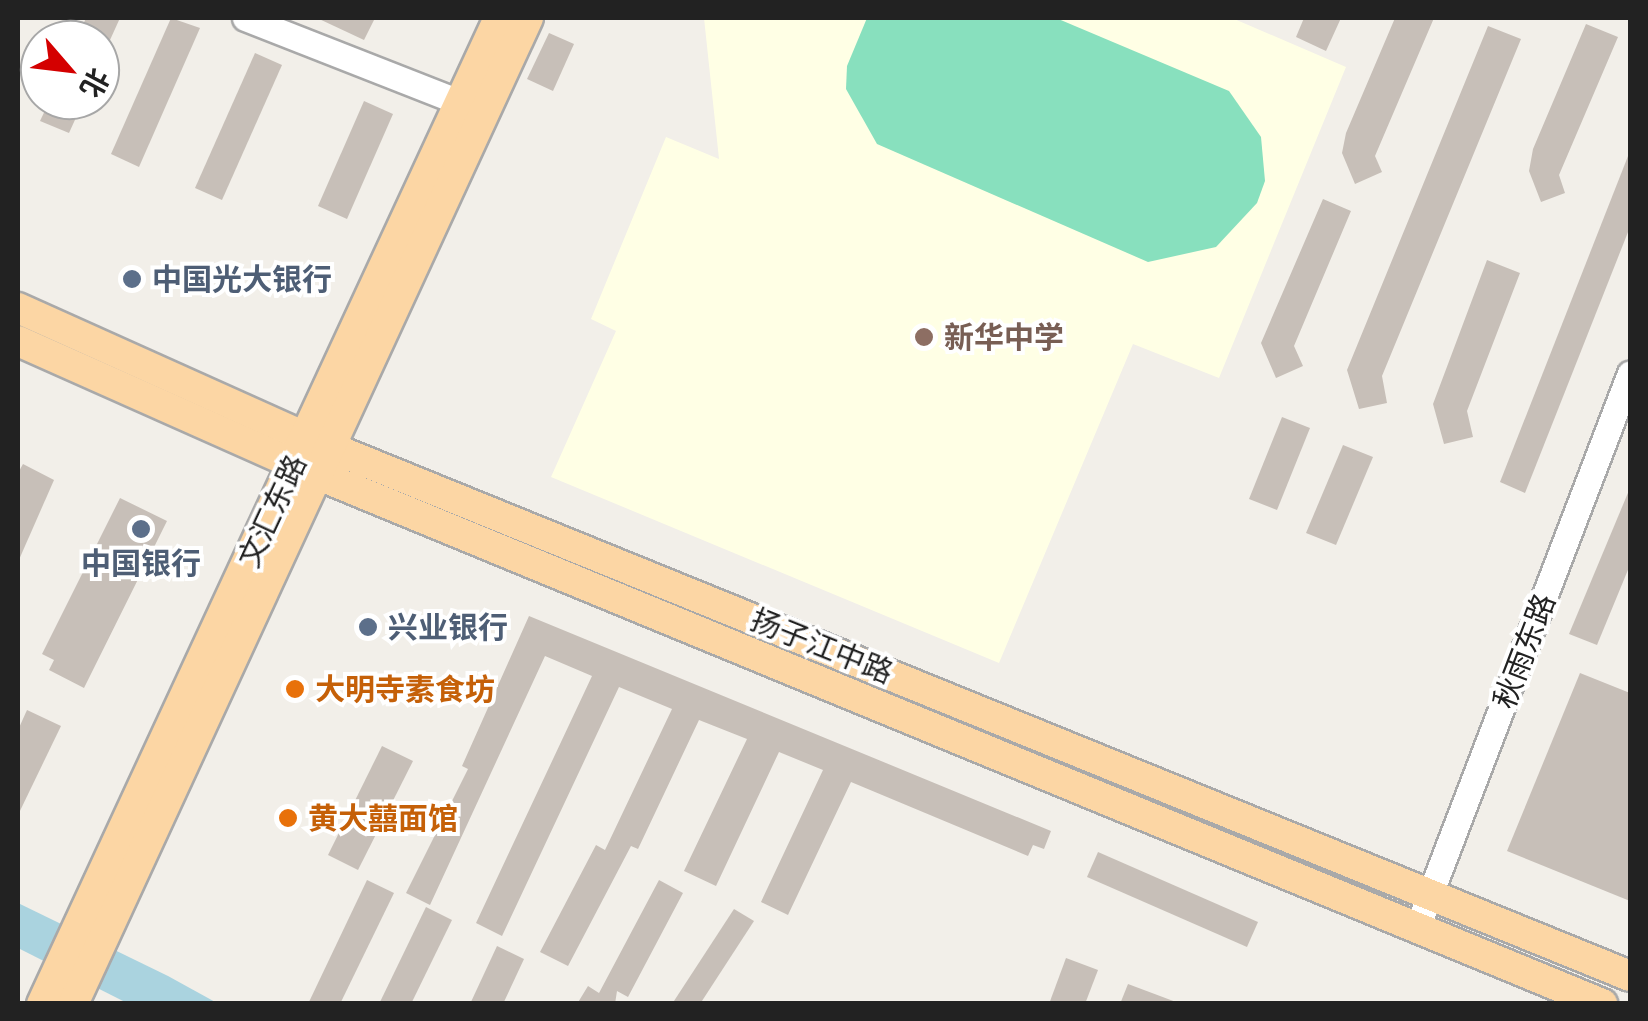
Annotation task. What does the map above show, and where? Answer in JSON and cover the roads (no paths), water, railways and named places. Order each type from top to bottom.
[{"type":"main road","name":"文汇东路","points":[[314,457],[499,18]]},
{"type":"main road","name":"文汇东路","points":[[42,1004],[116,878],[314,457],[528,18]]},
{"type":"main road","name":"扬子江中路","points":[[18,308],[314,457],[1602,1004]]},
{"type":"main road","name":"扬子江中路","points":[[18,341],[1432,892],[1630,976]]},
{"type":"main road","name":"文汇东路","points":[[73,1004],[116,878]]},
{"type":"street","points":[[245,18],[462,103]]},
{"type":"street","name":"秋雨东路","points":[[1417,928],[1630,373]]},
{"type":"water","points":[[18,903],[217,1003],[127,1003],[18,948]]},
{"type":"place","name":"中国光大银行","points":[[132,279]]},
{"type":"place","name":"新华中学","points":[[924,337]]},
{"type":"place","name":"中国银行","points":[[141,529]]},
{"type":"place","name":"兴业银行","points":[[368,627]]},
{"type":"place","name":"大明寺素食坊","points":[[295,689]]},
{"type":"place","name":"黄大囍面馆","points":[[288,818]]}]
